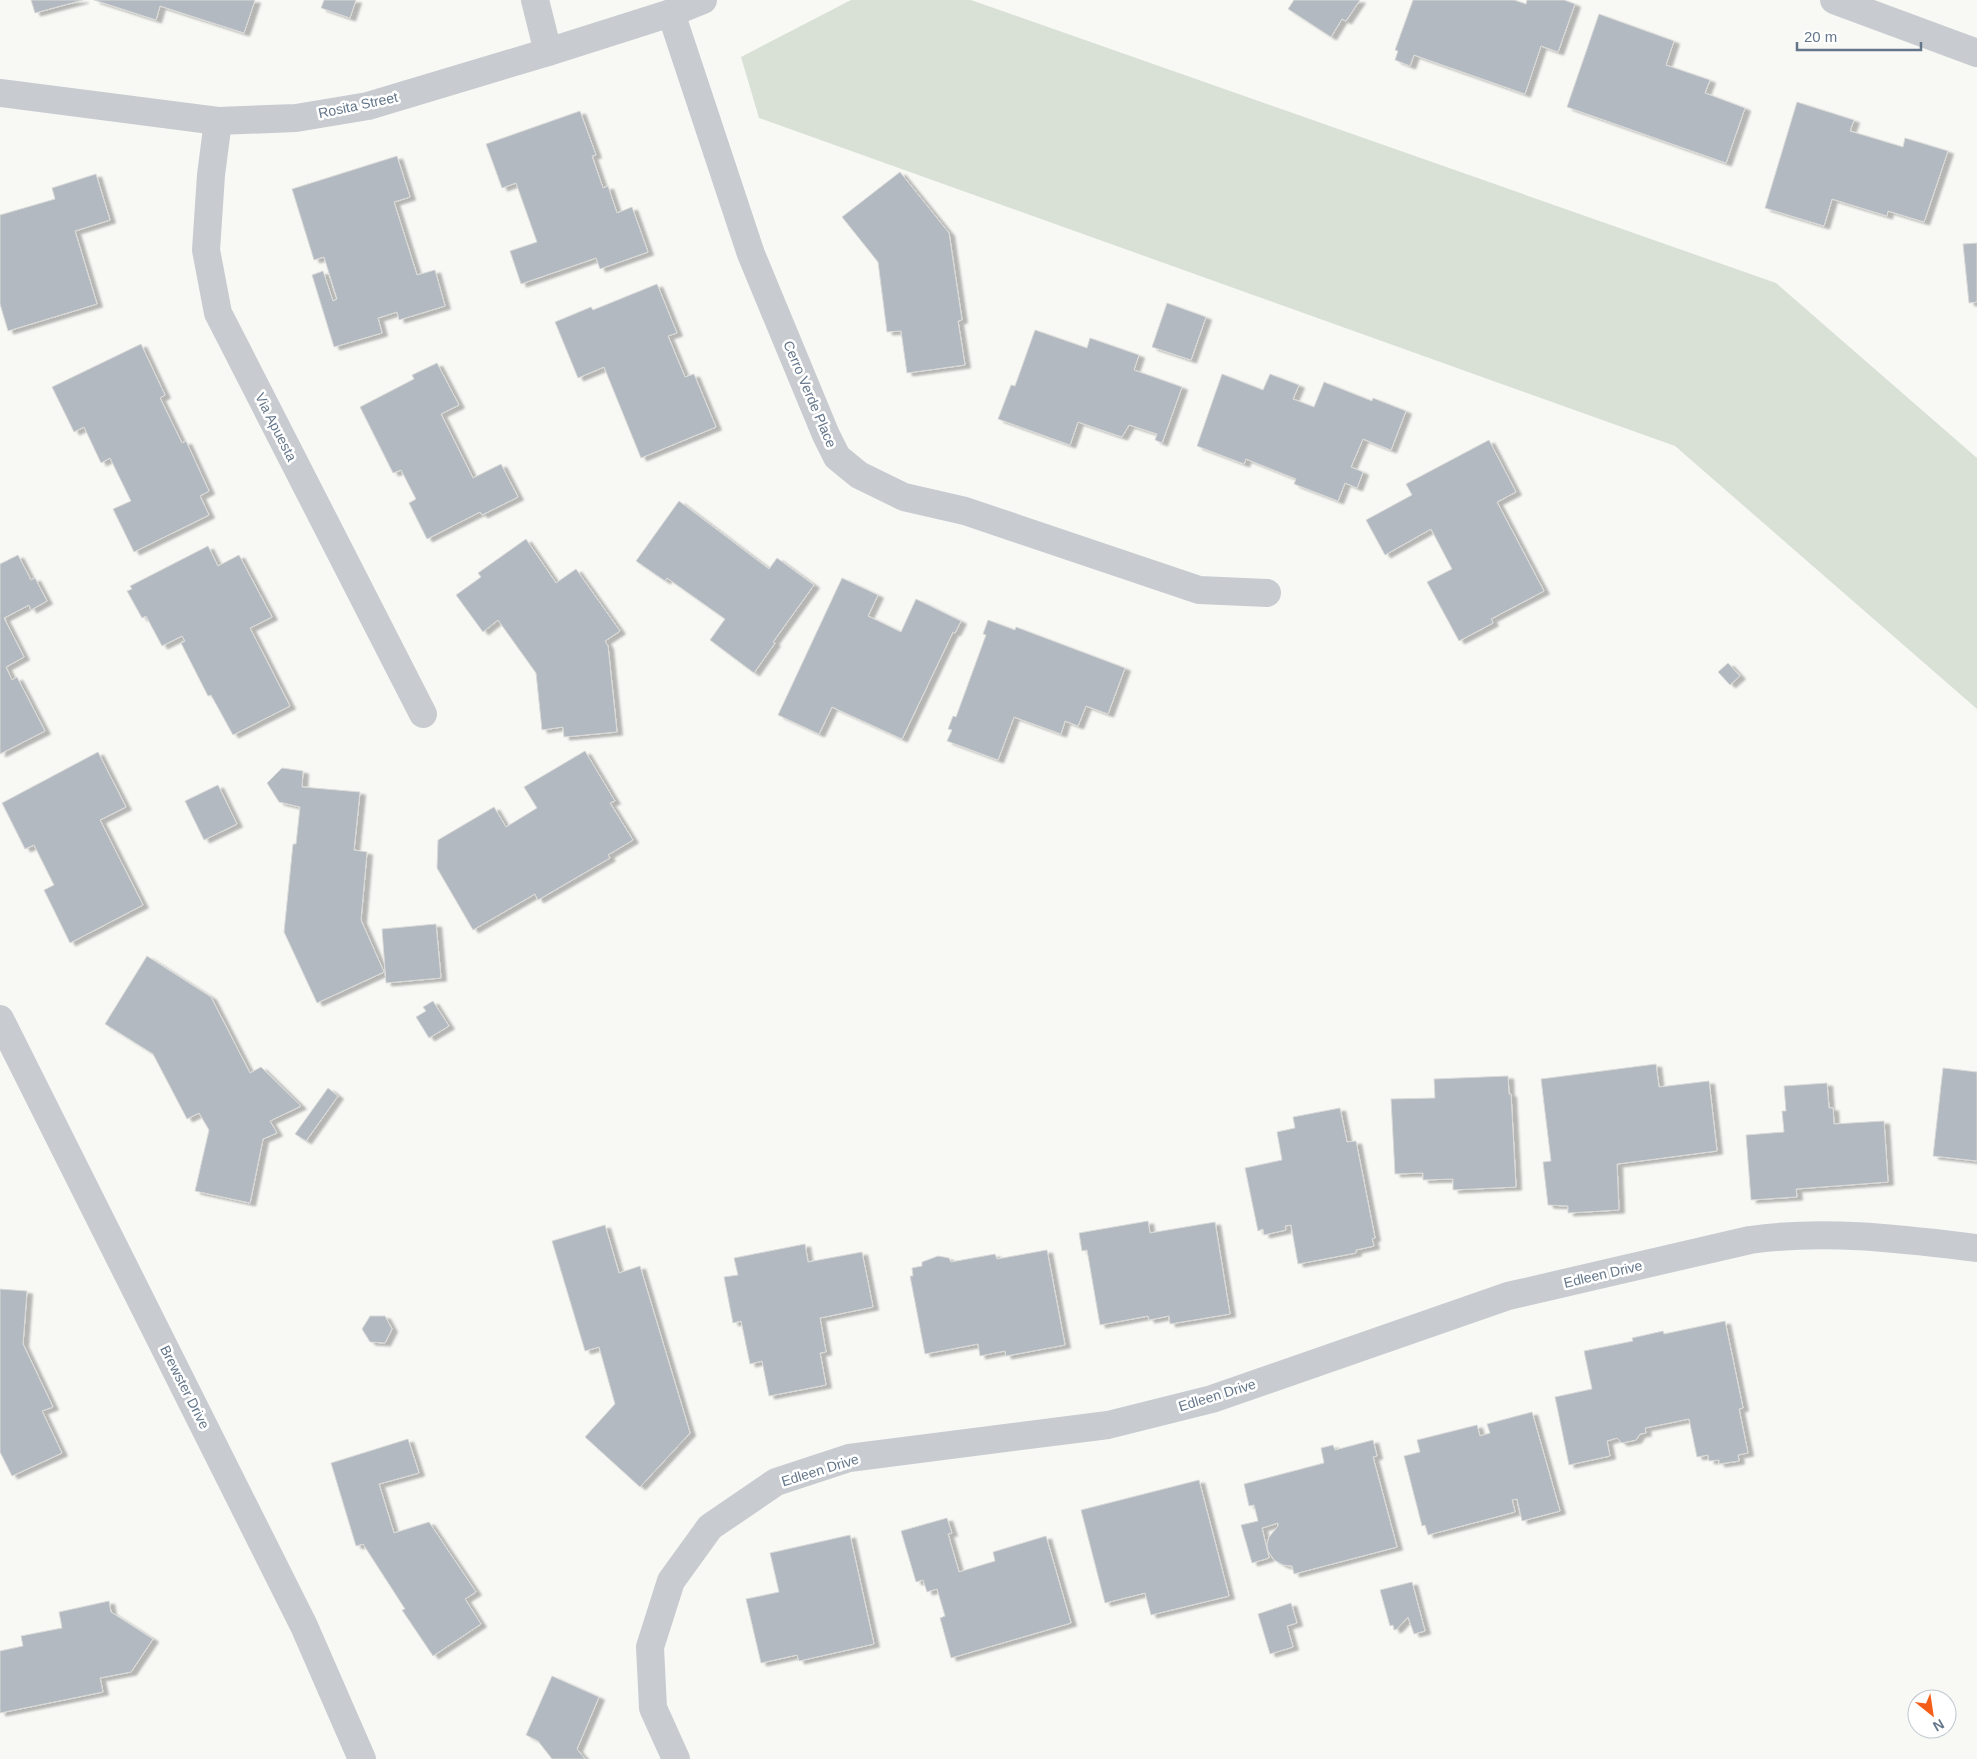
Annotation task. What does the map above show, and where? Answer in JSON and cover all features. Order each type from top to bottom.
[{"type":"street","points":[[535,0],[548,52]]},
{"type":"street","name":"Rosita Street","points":[[0,93],[218,121],[296,118],[368,106],[548,52],[671,13],[703,0]]},
{"type":"street","points":[[1834,0],[1977,53]]},
{"type":"street","name":"Cerro Verde Place","points":[[671,13],[751,254],[826,435],[838,457],[859,475],[904,496],[964,512],[1199,590],[1267,593]]},
{"type":"street","name":"Via Apuesta","points":[[218,121],[211,175],[206,250],[218,313],[422,714]]},
{"type":"street","name":"Brewster Drive","points":[[0,1019],[304,1626],[362,1759]]},
{"type":"street","name":"Edleen Drive","points":[[676,1759],[653,1708],[650,1648],[671,1581],[710,1527],[776,1482],[849,1458],[1108,1425],[1212,1399],[1508,1296],[1750,1240],[1788,1234],[1891,1237],[1977,1248]]},
{"type":"shaded area","points":[[851,0],[971,0],[1776,283],[1977,458],[1977,709],[1675,446],[759,118],[741,57]]},
{"type":"building","points":[[31,0],[83,0],[35,13]]},
{"type":"building","points":[[94,0],[255,0],[244,33],[160,6],[156,20]]},
{"type":"building","points":[[324,0],[356,0],[350,18],[321,8]]},
{"type":"building","points":[[1294,0],[1360,0],[1346,21],[1342,19],[1331,37],[1288,9]]},
{"type":"building","points":[[1413,0],[1514,0],[1526,4],[1527,0],[1564,0],[1575,4],[1558,52],[1541,46],[1525,94],[1414,55],[1410,66],[1395,60],[1398,51],[1395,50]]},
{"type":"building","points":[[1599,14],[1674,41],[1666,65],[1710,80],[1705,93],[1745,108],[1726,163],[1567,107]]},
{"type":"building","points":[[1797,102],[1854,120],[1850,131],[1903,147],[1905,138],[1948,151],[1924,222],[1888,211],[1887,216],[1832,199],[1824,226],[1765,208]]},
{"type":"building","points":[[580,111],[596,155],[592,156],[603,188],[608,186],[617,213],[632,207],[648,252],[600,269],[596,258],[521,284],[510,251],[537,242],[516,183],[502,188],[486,144]]},
{"type":"building","points":[[397,156],[410,197],[394,202],[417,275],[435,270],[445,306],[399,320],[397,312],[378,318],[382,333],[334,347],[312,275],[323,271],[333,301],[337,299],[324,257],[314,260],[292,189]]},
{"type":"building","points":[[900,172],[949,233],[962,320],[958,321],[965,365],[907,373],[901,331],[887,332],[878,262],[842,217]]},
{"type":"building","points":[[96,174],[110,220],[75,231],[97,304],[8,331],[0,304],[0,215],[55,199],[52,188]]},
{"type":"building","points":[[1977,243],[1977,302],[1969,303],[1963,244]]},
{"type":"building","points":[[657,284],[677,333],[668,336],[685,377],[694,374],[716,427],[641,458],[604,367],[578,378],[555,322],[591,307],[593,310]]},
{"type":"building","points":[[1167,303],[1206,317],[1191,360],[1152,347]]},
{"type":"building","points":[[1035,330],[1087,348],[1090,338],[1139,355],[1134,370],[1182,387],[1162,443],[1155,440],[1157,434],[1129,425],[1122,437],[1078,422],[1070,445],[998,419],[1011,385],[1015,386]]},
{"type":"building","points":[[141,344],[165,395],[160,398],[182,443],[186,441],[209,491],[200,496],[209,515],[134,552],[113,509],[131,501],[110,458],[101,463],[84,427],[74,432],[52,387]]},
{"type":"building","points":[[437,363],[459,405],[441,414],[473,478],[501,464],[518,497],[482,515],[480,512],[427,539],[409,503],[416,499],[401,470],[393,473],[360,407],[414,379],[412,375]]},
{"type":"building","points":[[1222,374],[1263,390],[1270,374],[1299,385],[1293,399],[1314,407],[1324,382],[1372,401],[1373,398],[1406,411],[1391,450],[1363,439],[1351,467],[1363,472],[1357,488],[1345,483],[1338,501],[1294,484],[1296,479],[1246,459],[1244,464],[1197,446]]},
{"type":"building","points":[[1489,440],[1516,492],[1497,502],[1544,591],[1491,619],[1493,623],[1459,641],[1427,582],[1452,569],[1431,529],[1385,555],[1366,520],[1412,495],[1406,484]]},
{"type":"building","points":[[679,501],[769,569],[777,558],[814,585],[773,642],[775,643],[754,673],[710,640],[725,619],[667,578],[665,581],[636,561]]},
{"type":"building","points":[[526,539],[556,583],[576,569],[620,631],[605,641],[608,646],[617,732],[564,737],[563,727],[542,730],[536,673],[498,620],[483,632],[456,595],[481,577],[478,573]]},
{"type":"building","points":[[208,546],[218,566],[239,555],[272,617],[250,628],[290,706],[233,735],[211,695],[208,696],[181,643],[185,641],[182,636],[162,646],[146,616],[142,618],[127,591],[132,589],[130,586]]},
{"type":"building","points":[[18,555],[31,580],[35,578],[47,601],[31,610],[29,605],[4,618],[24,657],[6,667],[12,680],[17,677],[45,731],[0,754],[0,564]]},
{"type":"building","points":[[842,578],[878,595],[868,616],[901,632],[916,599],[961,621],[955,633],[953,632],[902,739],[832,707],[819,734],[778,715]]},
{"type":"building","points":[[988,620],[1015,630],[1016,627],[1125,668],[1108,714],[1086,706],[1078,726],[1065,721],[1061,734],[1014,717],[998,760],[947,741],[952,730],[948,729],[953,716],[956,717],[986,635],[983,634]]},
{"type":"building","points":[[1728,663],[1740,676],[1730,685],[1718,672]]},
{"type":"building","points":[[585,751],[615,801],[610,803],[633,840],[608,855],[610,858],[538,900],[535,894],[473,930],[437,868],[438,840],[494,807],[506,827],[537,808],[524,787]]},
{"type":"building","points":[[98,752],[126,807],[100,820],[143,905],[70,943],[44,890],[54,885],[34,845],[25,849],[2,803]]},
{"type":"building","points":[[282,768],[303,771],[302,787],[360,792],[354,850],[367,852],[361,920],[384,972],[317,1003],[284,932],[293,844],[296,844],[300,807],[279,802],[267,783]]},
{"type":"building","points":[[218,785],[237,824],[204,840],[185,801]]},
{"type":"building","points":[[436,924],[441,978],[386,983],[382,929]]},
{"type":"building","points":[[147,956],[211,997],[250,1073],[261,1067],[301,1106],[270,1121],[277,1133],[263,1139],[250,1203],[195,1191],[209,1130],[199,1113],[187,1119],[153,1054],[105,1024]]},
{"type":"building","points":[[433,1001],[449,1026],[429,1038],[416,1017],[426,1011],[423,1007]]},
{"type":"building","points":[[1656,1064],[1659,1087],[1709,1081],[1717,1151],[1617,1164],[1619,1210],[1568,1213],[1568,1206],[1548,1205],[1543,1162],[1551,1161],[1541,1079]]},
{"type":"building","points":[[1943,1068],[1977,1072],[1977,1161],[1933,1156]]},
{"type":"building","points":[[1508,1076],[1509,1094],[1511,1094],[1516,1187],[1453,1190],[1453,1179],[1423,1180],[1423,1173],[1395,1174],[1391,1099],[1435,1098],[1434,1079]]},
{"type":"building","points":[[1827,1083],[1829,1108],[1833,1108],[1834,1124],[1884,1121],[1888,1182],[1796,1189],[1797,1197],[1751,1200],[1746,1135],[1784,1132],[1782,1111],[1786,1111],[1784,1086]]},
{"type":"building","points":[[328,1088],[338,1096],[306,1141],[295,1134]]},
{"type":"building","points":[[1340,1108],[1347,1142],[1356,1141],[1375,1238],[1372,1239],[1374,1246],[1356,1250],[1356,1253],[1298,1264],[1291,1225],[1285,1226],[1286,1230],[1264,1235],[1263,1229],[1258,1231],[1245,1168],[1282,1160],[1277,1132],[1295,1128],[1293,1117]]},
{"type":"building","points":[[1148,1221],[1150,1233],[1215,1222],[1230,1314],[1170,1324],[1169,1316],[1149,1320],[1148,1316],[1100,1325],[1087,1250],[1082,1251],[1079,1233]]},
{"type":"building","points":[[605,1225],[619,1273],[640,1266],[690,1433],[640,1487],[585,1437],[615,1404],[599,1347],[585,1351],[552,1241]]},
{"type":"building","points":[[805,1244],[808,1262],[862,1252],[873,1307],[820,1318],[826,1352],[820,1353],[826,1385],[769,1396],[762,1361],[750,1364],[741,1321],[733,1323],[724,1277],[738,1275],[734,1258]]},
{"type":"building","points":[[1047,1250],[1065,1345],[1006,1356],[1005,1351],[980,1356],[978,1344],[925,1354],[910,1276],[913,1276],[912,1268],[922,1266],[922,1262],[938,1256],[949,1258],[951,1262],[995,1254],[997,1259]]},
{"type":"building","points":[[0,1289],[27,1291],[23,1344],[53,1407],[42,1411],[62,1453],[12,1476],[0,1452]]},
{"type":"building","points":[[370,1316],[385,1316],[392,1329],[385,1343],[370,1342],[362,1329]]},
{"type":"building","points":[[1725,1321],[1743,1408],[1739,1409],[1748,1453],[1738,1455],[1739,1461],[1719,1464],[1719,1460],[1709,1461],[1708,1455],[1697,1457],[1689,1419],[1645,1428],[1646,1433],[1640,1434],[1636,1440],[1622,1443],[1617,1438],[1607,1441],[1610,1456],[1569,1465],[1555,1397],[1592,1389],[1584,1351],[1633,1341],[1632,1338],[1663,1331],[1664,1334]]},
{"type":"building","points":[[1532,1412],[1560,1511],[1522,1521],[1517,1499],[1512,1500],[1515,1512],[1428,1535],[1425,1525],[1422,1526],[1404,1456],[1420,1452],[1417,1440],[1477,1425],[1480,1436],[1490,1433],[1487,1424]]},
{"type":"building","points":[[408,1439],[419,1473],[379,1484],[394,1533],[429,1522],[476,1592],[465,1599],[481,1624],[433,1656],[402,1610],[405,1609],[363,1544],[356,1546],[331,1463]]},
{"type":"building","points":[[1373,1440],[1377,1456],[1373,1457],[1397,1547],[1294,1574],[1292,1566],[1283,1565],[1274,1560],[1268,1551],[1269,1537],[1278,1526],[1278,1523],[1262,1528],[1269,1558],[1252,1563],[1241,1525],[1258,1521],[1254,1505],[1249,1506],[1244,1484],[1324,1463],[1321,1448],[1333,1445],[1335,1450]]},
{"type":"building","points":[[1199,1480],[1229,1596],[1151,1615],[1145,1593],[1105,1603],[1081,1510]]},
{"type":"building","points":[[947,1518],[952,1533],[948,1534],[959,1572],[995,1561],[993,1552],[1046,1536],[1071,1623],[951,1658],[940,1618],[945,1616],[937,1589],[927,1592],[923,1580],[916,1582],[901,1531]]},
{"type":"building","points":[[850,1535],[874,1644],[799,1661],[797,1655],[761,1663],[746,1599],[779,1592],[770,1553]]},
{"type":"building","points":[[1412,1582],[1425,1631],[1414,1634],[1408,1617],[1397,1629],[1394,1630],[1393,1625],[1390,1626],[1380,1590]]},
{"type":"building","points":[[109,1601],[111,1612],[153,1639],[131,1672],[100,1678],[103,1692],[0,1713],[0,1651],[23,1646],[21,1636],[62,1628],[59,1612]]},
{"type":"building","points":[[1291,1603],[1297,1623],[1287,1626],[1293,1647],[1270,1654],[1258,1614]]},
{"type":"building","points":[[552,1676],[599,1697],[577,1749],[585,1759],[552,1759],[538,1741],[526,1735]]}]
